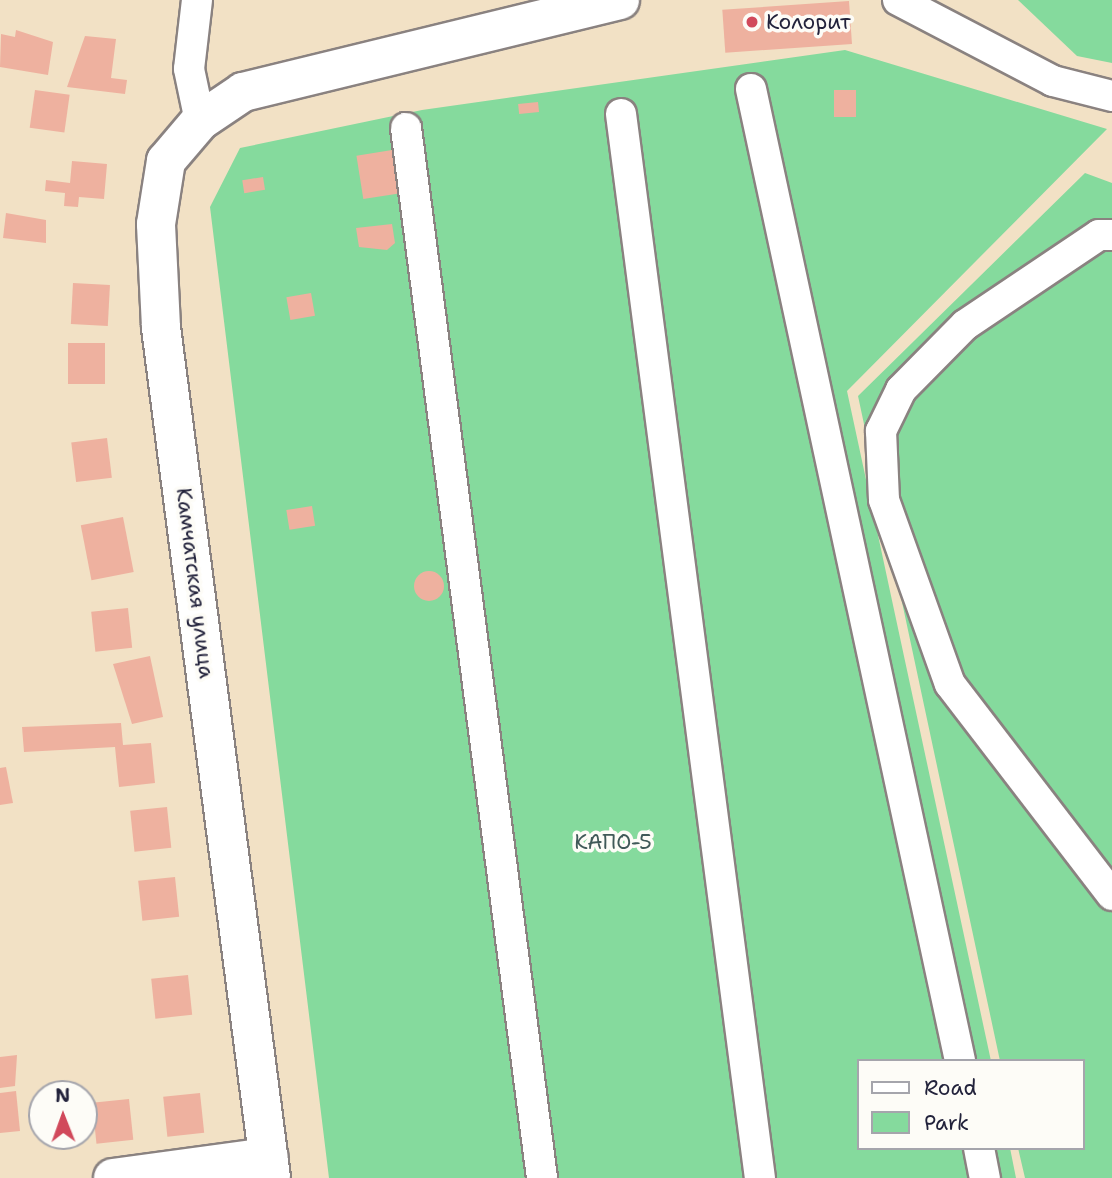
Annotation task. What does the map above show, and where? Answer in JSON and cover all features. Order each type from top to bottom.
[{"type":"main road","name":"Камчатская улица","points":[[270,1167],[161,327],[156,224],[166,161],[200,121],[243,92],[620,0]]},
{"type":"main road","points":[[113,1178],[270,1167]]},
{"type":"street","points":[[197,0],[189,69],[200,121]]},
{"type":"street","points":[[898,0],[1053,81],[1112,96]]},
{"type":"street","points":[[751,89],[960,1059]]},
{"type":"street","points":[[621,114],[760,1178]]},
{"type":"street","points":[[406,128],[542,1178]]},
{"type":"street","points":[[1112,235],[1099,235],[965,325],[901,390],[881,431],[884,500],[950,684],[1112,895]]},
{"type":"street","points":[[979,1150],[985,1178]]},
{"type":"green space","points":[[1018,0],[1112,0],[1112,63],[1077,56]]},
{"type":"green space","name":"КАПО-5","points":[[845,50],[1107,129],[847,391],[991,1059],[856,1059],[856,1150],[1010,1150],[1016,1178],[329,1178],[210,207],[240,148],[422,110]]},
{"type":"green space","points":[[1085,173],[1112,183],[1112,1178],[1025,1178],[1018,1150],[1084,1150],[1084,1059],[1000,1059],[858,396]]},
{"type":"building","points":[[849,1],[852,44],[725,53],[722,10]]},
{"type":"building","points":[[16,30],[53,42],[48,75],[0,67],[1,34],[15,37]]},
{"type":"building","points":[[85,36],[116,39],[111,78],[127,80],[125,94],[67,87]]},
{"type":"building","points":[[35,90],[70,95],[64,133],[30,128]]},
{"type":"building","points":[[834,90],[856,90],[856,117],[834,117]]},
{"type":"building","points":[[538,102],[539,112],[519,114],[518,104]]},
{"type":"building","points":[[392,150],[399,193],[363,199],[356,156]]},
{"type":"building","points":[[72,161],[107,164],[104,199],[79,197],[78,207],[64,206],[65,193],[45,191],[46,180],[70,183]]},
{"type":"building","points":[[263,177],[265,190],[244,193],[242,180]]},
{"type":"building","points":[[6,213],[46,220],[46,243],[3,238]]},
{"type":"building","points":[[392,224],[395,243],[387,250],[359,247],[356,228]]},
{"type":"building","points":[[73,283],[110,285],[108,326],[71,324]]},
{"type":"building","points":[[311,293],[315,316],[290,320],[286,297]]},
{"type":"building","points":[[68,343],[105,343],[105,384],[68,384]]},
{"type":"building","points":[[107,438],[112,478],[76,482],[71,442]]},
{"type":"building","points":[[312,506],[315,526],[289,530],[286,510]]},
{"type":"building","points":[[123,517],[134,572],[91,580],[81,525]]},
{"type":"building","points":[[429,571],[440,575],[444,586],[440,597],[429,601],[418,597],[414,586],[418,575]]},
{"type":"building","points":[[128,608],[132,648],[95,652],[91,612]]},
{"type":"building","points":[[150,656],[163,717],[132,724],[113,664]]},
{"type":"building","points":[[121,723],[123,745],[151,743],[155,783],[119,787],[115,747],[24,752],[22,727]]},
{"type":"building","points":[[6,767],[13,803],[0,805],[0,768]]},
{"type":"building","points":[[167,807],[171,848],[134,852],[130,811]]},
{"type":"building","points":[[175,877],[179,917],[142,921],[138,881]]},
{"type":"building","points":[[188,975],[192,1015],[155,1019],[151,979]]},
{"type":"building","points":[[17,1055],[15,1086],[0,1088],[0,1057]]},
{"type":"building","points":[[16,1091],[20,1131],[0,1133],[0,1093]]},
{"type":"building","points":[[200,1093],[204,1133],[167,1137],[163,1097]]},
{"type":"building","points":[[129,1099],[133,1140],[98,1143],[98,1102]]},
{"type":"place","name":"Колорит","points":[[752,22]]}]
